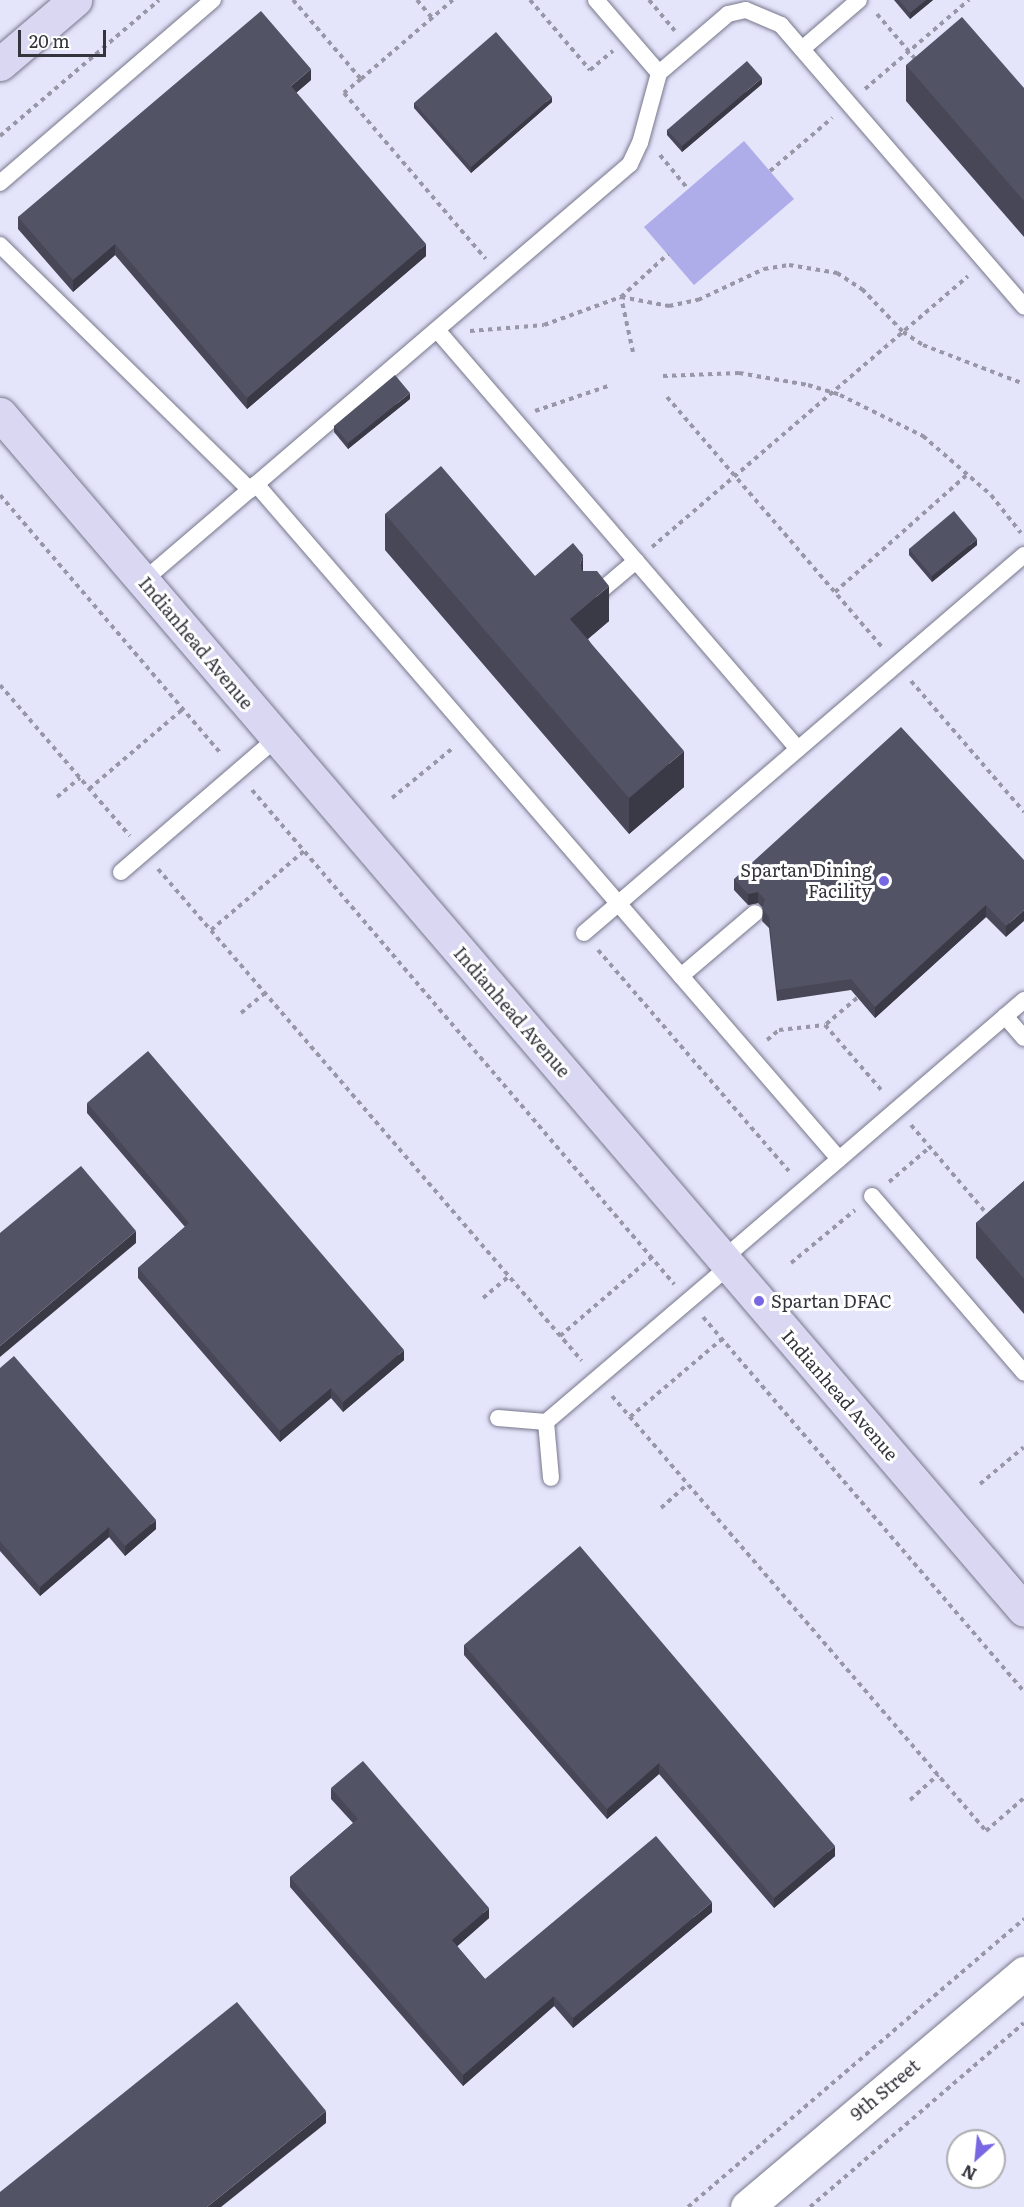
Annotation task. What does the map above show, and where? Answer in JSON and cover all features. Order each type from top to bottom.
[{"type":"main road","points":[[0,64],[75,0]]},
{"type":"main road","name":"Indianhead Avenue","points":[[0,414],[1024,1610]]},
{"type":"street","name":"9th Street","points":[[747,2207],[1024,1973]]},
{"type":"lane","points":[[0,183],[213,0]]},
{"type":"lane","points":[[596,0],[659,73]]},
{"type":"lane","points":[[802,49],[866,4]]},
{"type":"lane","points":[[143,581],[630,164],[643,135],[659,73],[728,14],[746,10],[781,25],[1024,306]]},
{"type":"lane","points":[[0,245],[253,487],[471,733],[839,1159]]},
{"type":"lane","points":[[437,330],[798,749]]},
{"type":"lane","points":[[584,933],[1024,555]]},
{"type":"lane","points":[[590,599],[636,561]]},
{"type":"lane","points":[[121,872],[277,738]]},
{"type":"lane","points":[[681,976],[755,913]]},
{"type":"lane","points":[[498,1418],[546,1422],[688,1300],[805,1188],[1024,1000]]},
{"type":"lane","points":[[1005,1016],[1024,1038]]},
{"type":"lane","points":[[872,1196],[1024,1373]]},
{"type":"lane","points":[[546,1422],[551,1478]]},
{"type":"path","points":[[0,136],[159,0]]},
{"type":"path","points":[[293,0],[361,79]]},
{"type":"path","points":[[417,0],[432,18]]},
{"type":"path","points":[[453,0],[344,93],[501,275]]},
{"type":"path","points":[[530,0],[590,70],[629,38]]},
{"type":"path","points":[[649,0],[690,47]]},
{"type":"path","points":[[770,171],[969,0]]},
{"type":"path","points":[[866,4],[925,69]]},
{"type":"path","points":[[643,135],[688,189]]},
{"type":"path","points":[[437,330],[495,331],[544,325],[621,297],[668,254]]},
{"type":"path","points":[[636,561],[985,261]]},
{"type":"path","points":[[621,297],[669,306],[688,302],[764,269],[789,266],[837,273],[862,290],[903,332],[923,345],[1024,384]]},
{"type":"path","points":[[621,297],[633,352]]},
{"type":"path","points":[[663,376],[740,374],[808,385],[831,393],[923,436],[991,495],[1024,537]]},
{"type":"path","points":[[515,421],[546,405],[611,385]]},
{"type":"path","points":[[667,397],[1024,812]]},
{"type":"path","points":[[835,592],[968,474]]},
{"type":"path","points":[[0,495],[1024,1692]]},
{"type":"path","points":[[0,685],[986,1831],[1024,1798]]},
{"type":"path","points":[[89,789],[183,709]]},
{"type":"path","points":[[392,798],[471,733]]},
{"type":"path","points":[[57,797],[80,778]]},
{"type":"path","points":[[211,930],[304,851]]},
{"type":"path","points":[[584,933],[805,1188]]},
{"type":"path","points":[[241,1013],[265,993]]},
{"type":"path","points":[[750,1056],[779,1030],[825,1025]]},
{"type":"path","points":[[560,1336],[652,1257]]},
{"type":"path","points":[[483,1298],[509,1276]]},
{"type":"path","points":[[630,1418],[722,1339]]},
{"type":"path","points":[[980,1484],[1024,1446]]},
{"type":"path","points":[[661,1508],[688,1484]]},
{"type":"path","points":[[910,1800],[938,1775]]},
{"type":"path","points":[[688,2207],[1024,1920]]},
{"type":"path","points":[[810,2207],[1024,2024]]},
{"type":"shaded area","points":[[744,141],[794,199],[694,285],[644,227]]},
{"type":"building","points":[[899,0],[926,0],[910,13]]},
{"type":"building","points":[[261,11],[311,69],[291,86],[426,244],[247,398],[115,244],[73,280],[18,217]]},
{"type":"building","points":[[962,17],[1024,88],[1024,201],[906,65]]},
{"type":"building","points":[[496,32],[552,97],[471,167],[414,103]]},
{"type":"building","points":[[747,61],[762,78],[682,146],[667,130]]},
{"type":"building","points":[[395,375],[410,393],[348,443],[334,426]]},
{"type":"building","points":[[441,466],[535,576],[573,543],[583,555],[580,565],[582,571],[597,571],[609,586],[570,619],[684,751],[629,798],[385,514]]},
{"type":"building","points":[[954,511],[977,539],[932,576],[909,549]]},
{"type":"building","name":"Spartan Dining Facility","points":[[901,727],[1024,860],[1024,910],[1006,926],[986,905],[875,1007],[851,979],[777,990],[769,917],[762,909],[765,899],[758,892],[748,894],[734,879]]},
{"type":"building","points":[[148,1051],[404,1350],[343,1402],[331,1388],[280,1431],[138,1268],[189,1223],[87,1103]]},
{"type":"building","points":[[81,1166],[136,1231],[0,1346],[0,1233]]},
{"type":"building","points":[[1024,1181],[1024,1279],[976,1223]]},
{"type":"building","points":[[14,1356],[156,1520],[125,1546],[109,1527],[40,1587],[0,1541],[0,1368]]},
{"type":"building","points":[[580,1546],[835,1846],[774,1898],[659,1763],[607,1809],[464,1645]]},
{"type":"building","points":[[363,1761],[489,1908],[452,1940],[485,1979],[656,1836],[712,1902],[573,2018],[554,1996],[463,2075],[290,1877],[358,1819],[331,1788]]},
{"type":"building","points":[[237,2002],[326,2111],[207,2207],[0,2207],[0,2192]]},
{"type":"place","name":"Spartan Dining Facility","points":[[884,881]]},
{"type":"place","name":"Spartan DFAC","points":[[759,1301]]}]
